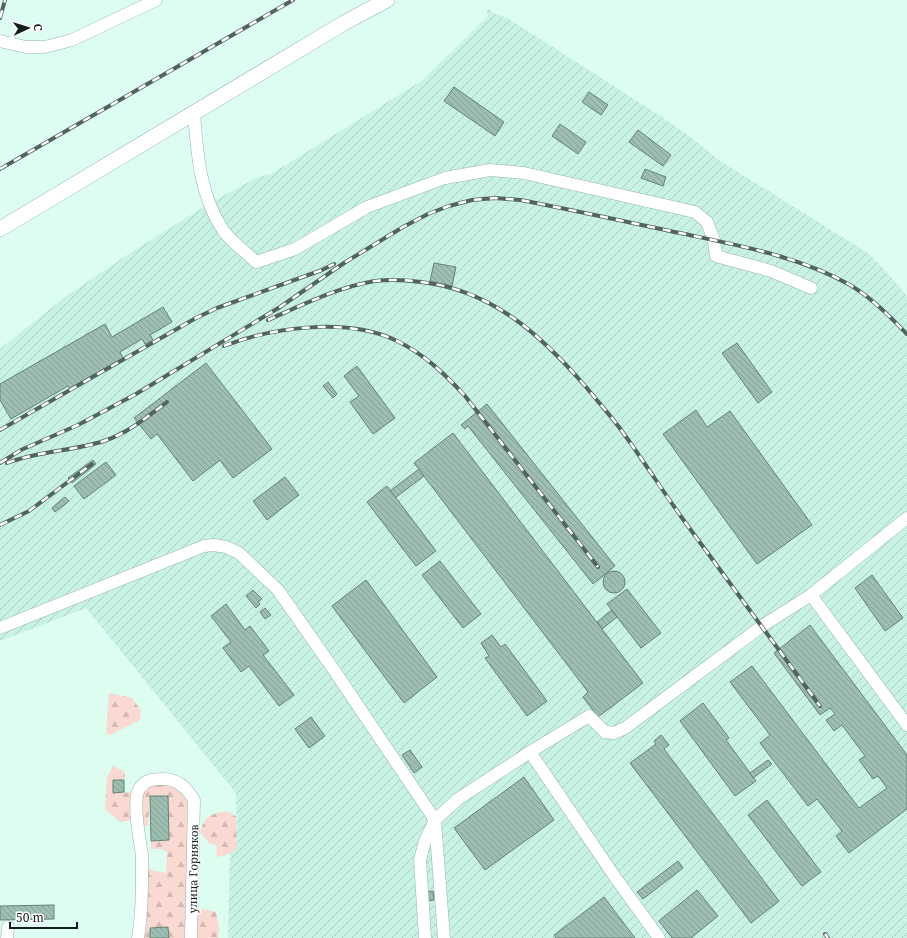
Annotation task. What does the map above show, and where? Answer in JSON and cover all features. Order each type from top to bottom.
[{"type":"main road","points":[[0,229],[344,23],[387,0]]},
{"type":"street","points":[[0,41],[26,47],[44,47],[54,45],[72,40],[156,0]]},
{"type":"street","points":[[194,113],[200,175],[209,204],[224,231],[256,262],[295,250],[368,207],[445,178],[490,170],[524,173],[694,212],[706,222],[714,240],[716,256],[771,271],[811,288]]},
{"type":"street","points":[[425,938],[420,860],[425,842],[435,820],[458,799],[589,716],[604,732],[609,734],[620,731],[762,626],[811,595],[907,518]]},
{"type":"street","points":[[0,628],[204,546],[214,545],[226,547],[239,553],[278,590],[435,820],[444,938]]},
{"type":"street","points":[[811,595],[907,725]]},
{"type":"street","points":[[530,752],[615,877],[659,938]]},
{"type":"street","name":"улица Горняков","points":[[138,938],[142,918],[142,856],[137,825],[138,790],[143,782],[154,779],[166,779],[176,782],[187,788],[194,800],[191,938]]},
{"type":"shaded area","points":[[489,9],[492,12],[509,19],[662,117],[688,135],[720,161],[868,253],[907,296],[907,938],[228,938],[230,854],[237,848],[236,793],[86,608],[0,641],[0,349],[65,297],[130,253],[215,200],[258,177],[271,174],[423,80],[489,15],[486,12]]},
{"type":"green space","points":[[109,693],[132,698],[141,711],[140,720],[110,735],[106,733]]},
{"type":"green space","points":[[113,766],[123,771],[125,775],[124,780],[113,780],[113,793],[134,792],[134,820],[120,822],[105,809],[107,778]]},
{"type":"green space","points":[[151,783],[172,783],[192,800],[189,938],[169,938],[168,927],[150,928],[150,938],[144,938],[147,869],[166,873],[167,853],[162,849],[151,849],[151,841],[169,840],[168,796],[150,796],[148,826],[144,826],[142,818],[143,790]]},
{"type":"green space","points":[[226,811],[236,816],[237,848],[230,854],[217,857],[216,845],[210,844],[200,832],[206,819],[216,813]]},
{"type":"green space","points":[[202,909],[216,912],[219,927],[218,938],[194,938],[194,916]]},
{"type":"building","points":[[454,87],[504,122],[495,136],[444,101]]},
{"type":"building","points":[[589,92],[608,105],[601,115],[582,102]]},
{"type":"building","points":[[560,124],[586,142],[578,154],[552,136]]},
{"type":"building","points":[[638,130],[671,155],[663,166],[629,142]]},
{"type":"building","points":[[645,169],[666,177],[663,186],[641,178]]},
{"type":"building","points":[[434,263],[456,267],[452,286],[430,281]]},
{"type":"building","points":[[163,307],[172,322],[150,335],[153,340],[145,344],[142,339],[120,352],[123,358],[70,388],[68,386],[11,419],[0,400],[0,384],[105,324],[112,337]]},
{"type":"building","points":[[737,343],[772,392],[758,403],[722,353]]},
{"type":"building","points":[[206,363],[272,449],[233,478],[220,460],[193,481],[157,434],[151,439],[134,418]]},
{"type":"building","points":[[357,366],[395,418],[373,434],[350,402],[359,396],[344,376]]},
{"type":"building","points":[[328,382],[337,394],[333,398],[323,386]]},
{"type":"building","points":[[487,404],[615,566],[593,584],[468,426],[465,429],[461,425]]},
{"type":"building","points":[[696,410],[707,427],[730,411],[812,525],[757,564],[663,434]]},
{"type":"building","points":[[453,433],[643,683],[598,717],[583,697],[588,692],[414,463]]},
{"type":"building","points":[[93,460],[96,464],[72,483],[68,478]]},
{"type":"building","points":[[106,462],[116,475],[84,499],[74,486]]},
{"type":"building","points":[[419,469],[424,476],[395,498],[390,491]]},
{"type":"building","points":[[285,477],[299,495],[267,520],[253,501]]},
{"type":"building","points":[[387,486],[436,551],[416,566],[367,502]]},
{"type":"building","points":[[65,497],[69,501],[55,512],[52,508]]},
{"type":"building","points":[[440,561],[481,614],[463,628],[422,575]]},
{"type":"building","points":[[614,571],[618,572],[624,578],[624,586],[618,592],[614,593],[610,592],[604,586],[603,582],[604,578],[610,572]]},
{"type":"building","points":[[872,575],[903,618],[885,631],[855,588]]},
{"type":"building","points":[[366,580],[437,677],[404,703],[332,606]]},
{"type":"building","points":[[627,589],[661,633],[641,648],[607,604]]},
{"type":"building","points":[[253,590],[262,599],[258,602],[260,604],[256,608],[246,596]]},
{"type":"building","points":[[226,604],[245,630],[250,626],[269,651],[263,655],[294,695],[279,706],[249,666],[241,672],[223,648],[231,642],[211,616]]},
{"type":"building","points":[[265,608],[271,615],[265,619],[260,612]]},
{"type":"building","points":[[612,610],[617,617],[602,629],[597,622]]},
{"type":"building","points":[[810,625],[907,755],[907,809],[849,853],[836,836],[842,831],[817,799],[808,806],[760,743],[770,735],[730,682],[752,666],[859,808],[887,788],[878,776],[873,779],[859,760],[865,756],[842,725],[834,731],[826,720],[835,714],[830,708],[820,715],[774,653]]},
{"type":"building","points":[[492,635],[501,647],[505,644],[547,701],[527,716],[485,658],[489,656],[481,643]]},
{"type":"building","points":[[703,703],[729,738],[726,740],[756,781],[735,796],[680,721]]},
{"type":"building","points":[[311,717],[325,736],[309,748],[295,729]]},
{"type":"building","points":[[661,735],[669,745],[664,749],[779,901],[751,923],[630,763],[656,744],[654,741]]},
{"type":"building","points":[[410,750],[422,767],[414,773],[402,755]]},
{"type":"building","points":[[768,760],[772,764],[753,778],[750,773]]},
{"type":"building","points":[[524,777],[554,820],[485,870],[454,828]]},
{"type":"building","points":[[113,780],[124,780],[124,792],[113,793]]},
{"type":"building","points":[[150,796],[168,796],[169,840],[151,841]]},
{"type":"building","points":[[767,800],[821,872],[802,886],[748,815]]},
{"type":"building","points":[[678,861],[683,868],[643,899],[637,892]]},
{"type":"building","points":[[697,890],[718,916],[691,938],[672,938],[659,921]]},
{"type":"building","points":[[433,891],[434,900],[426,901],[426,892]]},
{"type":"building","points":[[604,897],[635,938],[556,938],[554,935]]},
{"type":"building","points":[[54,905],[54,919],[0,920],[0,906]]},
{"type":"building","points":[[168,927],[169,938],[150,938],[150,928]]},
{"type":"railway","points":[[0,18],[5,0]]},
{"type":"railway","points":[[0,169],[293,0]]},
{"type":"railway","points":[[0,463],[21,450],[78,425],[136,394],[280,307],[344,263],[403,227],[428,214],[449,206],[472,200],[495,198],[520,200],[723,242],[789,259],[810,266],[858,290],[873,301],[907,334]]},
{"type":"railway","points":[[0,430],[196,318],[217,308],[322,270],[334,264]]},
{"type":"railway","points":[[268,320],[334,292],[375,281],[392,280],[421,282],[447,287],[470,294],[493,305],[513,318],[533,333],[569,368],[615,422],[685,522],[820,706]]},
{"type":"railway","points":[[224,346],[243,339],[265,334],[310,327],[356,329],[378,334],[407,346],[434,365],[465,396],[598,567]]},
{"type":"railway","points":[[7,463],[31,456],[80,447],[113,438],[145,419],[167,402]]},
{"type":"railway","points":[[0,525],[29,511],[92,464]]},
{"type":"railway","points":[[825,934],[828,938]]}]
